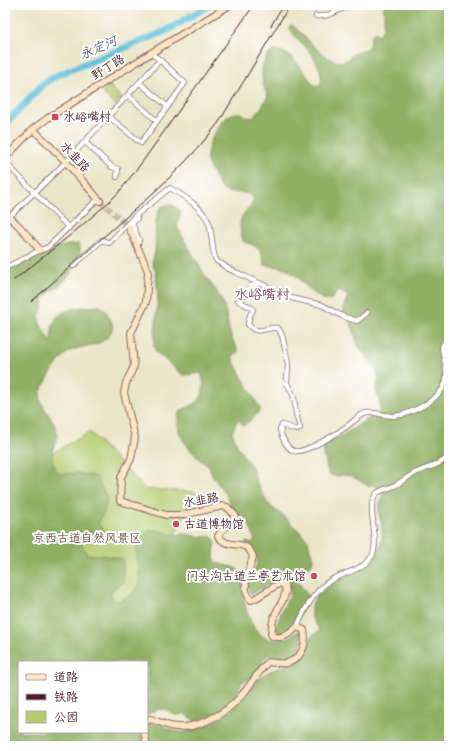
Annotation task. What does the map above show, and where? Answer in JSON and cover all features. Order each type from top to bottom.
[{"type":"street","name":"野丁路","points":[[5,158],[33,129],[151,53],[230,5]]},
{"type":"street","points":[[316,16],[330,14],[349,5]]},
{"type":"street","points":[[108,116],[140,143],[185,82],[151,53]]},
{"type":"street","points":[[40,250],[20,227],[6,217],[66,162],[160,60]]},
{"type":"street","points":[[140,83],[167,106]]},
{"type":"street","points":[[128,95],[157,121]]},
{"type":"street","name":"水韭路","points":[[33,129],[66,162],[99,200]]},
{"type":"street","points":[[85,142],[112,167],[118,169],[117,176]]},
{"type":"street","points":[[5,162],[69,228]]},
{"type":"street","points":[[73,266],[102,240],[109,243],[114,236],[170,188],[190,200],[208,219],[215,258],[229,269],[291,298],[322,305],[342,316],[357,321],[367,313]]},
{"type":"street","points":[[5,268],[40,250],[47,248],[99,200]]},
{"type":"street","points":[[137,246],[139,240],[132,224],[144,210]]},
{"type":"street","name":"水韭路","points":[[129,227],[148,271],[146,302],[131,334],[134,366],[126,383],[124,393],[135,438],[131,459],[121,477],[120,501],[166,515],[182,515],[223,506],[227,507],[235,515],[232,523],[221,530],[218,536],[228,543],[249,548],[251,552],[253,557],[247,574],[247,596],[251,600],[280,583],[284,584],[286,587],[286,592],[274,616],[271,634],[272,636],[280,638],[288,635],[297,627]]},
{"type":"street","points":[[260,283],[251,286],[246,294],[238,300],[251,307],[253,310],[248,324],[250,327],[262,331],[272,327],[278,328],[282,335],[288,364],[286,383],[294,397],[296,414],[300,428],[297,430],[282,425],[280,428],[282,437],[294,451],[299,451],[313,446],[345,428],[366,413],[396,416],[422,407],[434,399],[440,392],[446,380],[442,347],[444,343],[449,343]]},
{"type":"street","points":[[148,720],[150,719],[155,720],[171,726],[183,726],[205,722],[231,707],[268,662],[288,663],[301,654],[305,644],[305,636],[304,630],[297,627],[304,610],[316,593],[328,582],[367,562],[373,554],[375,538],[372,502],[377,494],[416,473],[444,461],[449,455]]},
{"type":"street","points":[[144,733],[147,746]]},
{"type":"green space","points":[[384,5],[449,5],[449,746],[151,746],[146,733],[148,733],[148,723],[153,723],[182,732],[205,727],[213,723],[234,707],[267,672],[292,663],[303,657],[307,651],[312,636],[320,631],[312,617],[311,606],[316,597],[325,589],[370,561],[377,554],[380,546],[382,530],[379,510],[383,497],[380,489],[372,484],[369,487],[348,475],[335,476],[329,474],[326,461],[323,457],[324,447],[327,443],[348,432],[371,417],[378,417],[380,410],[380,402],[376,389],[379,379],[377,372],[372,363],[359,348],[353,328],[343,308],[348,296],[338,290],[332,299],[325,300],[314,293],[289,271],[281,267],[265,265],[259,250],[244,242],[240,230],[242,217],[254,199],[248,194],[227,192],[223,190],[218,184],[208,165],[207,156],[210,142],[221,123],[226,118],[233,114],[242,113],[247,117],[253,118],[261,108],[268,96],[264,88],[262,70],[265,60],[271,53],[280,51],[290,56],[298,63],[314,85],[321,86],[320,70],[317,63],[307,49],[290,31],[289,27],[292,25],[323,54],[337,61],[344,62],[354,53],[366,49],[369,45],[371,36],[375,32],[379,35],[384,25]]},
{"type":"green space","points":[[109,85],[122,98],[116,105],[102,93]]},
{"type":"green space","points":[[172,205],[180,211],[177,227],[205,276],[217,292],[224,305],[232,339],[239,352],[232,357],[261,410],[244,426],[238,419],[232,432],[238,448],[252,467],[256,481],[266,501],[308,540],[313,559],[312,564],[295,578],[309,597],[294,625],[288,632],[278,632],[276,628],[281,613],[290,596],[290,588],[283,579],[278,580],[251,594],[248,586],[249,580],[257,563],[257,557],[254,550],[245,542],[251,543],[255,540],[248,522],[245,517],[240,522],[226,494],[215,480],[208,465],[201,461],[185,443],[180,434],[178,416],[180,412],[194,404],[201,397],[203,378],[201,373],[184,375],[156,352],[154,346],[158,295],[156,273],[152,262],[155,248],[155,228],[161,207]]},
{"type":"green space","points":[[78,244],[80,248],[77,261],[73,270],[63,282],[43,299],[43,305],[39,318],[40,324],[51,341],[53,325],[61,314],[73,309],[100,306],[109,317],[112,324],[112,329],[107,338],[102,341],[96,344],[77,348],[66,354],[59,361],[43,387],[40,395],[43,405],[56,429],[57,438],[52,454],[56,472],[62,474],[77,473],[97,477],[106,497],[103,514],[98,524],[105,531],[97,538],[88,538],[81,543],[87,554],[123,559],[123,582],[112,590],[110,594],[112,598],[117,601],[124,599],[136,590],[139,578],[137,545],[142,535],[145,533],[156,530],[175,535],[183,534],[201,537],[211,536],[215,540],[214,561],[230,566],[241,573],[244,601],[250,619],[260,634],[275,640],[288,637],[299,631],[302,632],[301,647],[286,663],[282,663],[276,657],[267,655],[254,676],[242,682],[232,703],[222,710],[195,721],[184,713],[175,715],[163,709],[148,714],[148,661],[18,661],[18,733],[140,733],[145,746],[5,746],[5,270],[48,250]]},
{"type":"green space","name":"京西古道自然风景区","points":[[90,432],[145,489],[196,492],[150,585],[21,661],[18,661],[18,733],[5,746],[27,467]]},
{"type":"waterway","name":"永定河","points":[[5,125],[43,84],[58,75],[166,31],[210,5]]},
{"type":"tunnel","points":[[100,201],[129,227]]},
{"type":"railway","points":[[14,280],[73,233],[119,192],[143,161],[254,5]]},
{"type":"railway","points":[[271,26],[283,5]]},
{"type":"railway","points":[[31,302],[159,188],[196,150],[219,122],[290,5]]},
{"type":"place","name":"水峪嘴村","points":[[55,117]]},
{"type":"place","name":"古道博物馆","points":[[176,524]]},
{"type":"place","name":"门头沟古道兰亭艺术馆","points":[[314,576]]},
{"type":"district","name":"水峪嘴村","points":[[262,294]]}]
